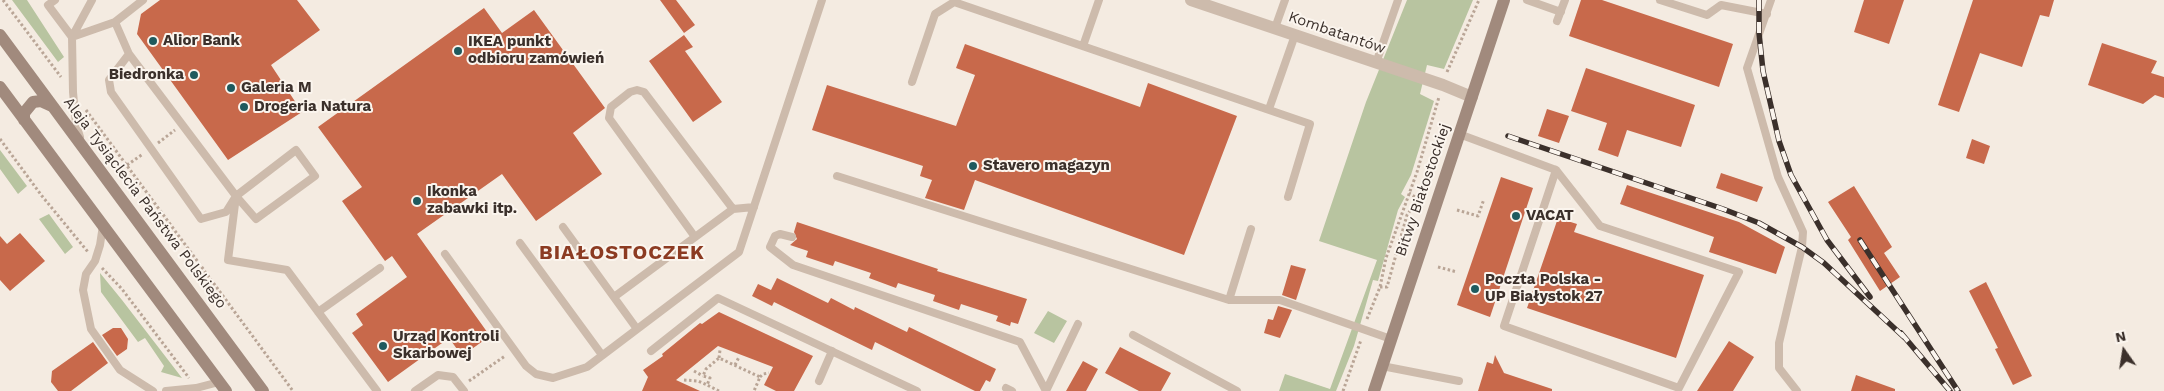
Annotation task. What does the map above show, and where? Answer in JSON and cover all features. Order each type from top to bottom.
[{"type":"main road","name":"Bitwy Białostockiej","points":[[1374,391],[1504,0]]},
{"type":"main road","name":"Aleja Tysiąclecia Państwa Polskiego","points":[[0,35],[264,391]]},
{"type":"main road","points":[[0,87],[223,386]]},
{"type":"main road","points":[[24,120],[24,113],[33,102],[41,101],[52,106]]},
{"type":"street","name":"Kombatantów","points":[[1191,0],[1443,85],[1472,97]]},
{"type":"lane","points":[[83,146],[76,124],[73,92],[72,37],[92,0]]},
{"type":"lane","points":[[72,37],[115,22],[143,0]]},
{"type":"lane","points":[[445,254],[526,366],[536,374],[553,378],[587,367],[739,252],[822,0]]},
{"type":"lane","points":[[1083,46],[1099,0]]},
{"type":"lane","points":[[1275,28],[1285,0]]},
{"type":"lane","points":[[1376,63],[1398,0]]},
{"type":"lane","points":[[1527,0],[1561,12]]},
{"type":"lane","points":[[1557,21],[1565,0]]},
{"type":"lane","points":[[1660,0],[1707,15],[1721,2],[1767,14]]},
{"type":"lane","points":[[1771,0],[1747,68],[1778,177],[1803,232],[1802,247],[1778,344],[1779,368],[1797,391]]},
{"type":"lane","points":[[50,2],[72,37]]},
{"type":"lane","points":[[912,82],[935,14],[954,2],[1310,124],[1288,197]]},
{"type":"lane","points":[[115,22],[129,54],[236,196],[256,219],[315,176],[296,150],[236,196],[226,212],[201,219],[111,92],[109,80],[129,54]]},
{"type":"lane","points":[[1269,109],[1295,35]]},
{"type":"lane","points":[[695,237],[609,118],[611,107],[630,92],[637,90],[644,92],[733,210]]},
{"type":"lane","points":[[1459,134],[1556,170],[1600,226],[1739,272],[1679,388],[1504,326],[1556,170]]},
{"type":"lane","points":[[837,176],[1229,300],[1280,300],[1391,338]]},
{"type":"lane","points":[[236,196],[228,260],[287,270],[377,391]]},
{"type":"lane","points":[[614,297],[733,210],[754,207]]},
{"type":"lane","points":[[104,225],[95,260],[86,274],[83,290],[91,329],[120,370],[153,391]]},
{"type":"lane","points":[[563,227],[637,329]]},
{"type":"lane","points":[[1229,300],[1251,229]]},
{"type":"lane","points":[[792,237],[780,234],[775,236],[770,247],[793,265],[1020,342],[1046,391]]},
{"type":"lane","points":[[520,243],[602,356]]},
{"type":"lane","points":[[318,312],[380,268]]},
{"type":"lane","points":[[651,351],[718,298],[917,391]]},
{"type":"lane","points":[[1046,391],[1078,324]]},
{"type":"lane","points":[[1133,335],[1237,391]]},
{"type":"lane","points":[[819,381],[832,351]]},
{"type":"lane","points":[[1382,366],[1459,382]]},
{"type":"lane","points":[[415,391],[438,375],[453,377],[462,389]]},
{"type":"lane","points":[[166,391],[223,386]]},
{"type":"path","points":[[3,0],[127,165],[292,391]]},
{"type":"path","points":[[1446,74],[1479,0]]},
{"type":"path","points":[[1409,193],[1418,199],[1407,215],[1387,287],[1380,287],[1386,258],[1440,96]]},
{"type":"path","points":[[127,165],[183,124]]},
{"type":"path","points":[[1457,210],[1478,216],[1484,199]]},
{"type":"path","points":[[1438,267],[1457,272]]},
{"type":"path","points":[[462,389],[514,350]]},
{"type":"path","points":[[704,376],[706,369],[719,358],[720,350]]},
{"type":"path","points":[[735,365],[739,357]]},
{"type":"path","points":[[719,358],[760,377]]},
{"type":"path","points":[[694,371],[710,378],[707,385]]},
{"type":"path","points":[[754,391],[760,377],[763,374],[769,373]]},
{"type":"path","points":[[684,380],[698,381],[719,391]]},
{"type":"green space","points":[[12,0],[27,0],[64,57],[58,62]]},
{"type":"green space","points":[[1407,0],[1473,0],[1444,69],[1427,65],[1420,94],[1434,101],[1411,175],[1401,194],[1405,197],[1398,210],[1378,281],[1373,280],[1354,346],[1336,391],[1279,391],[1285,374],[1330,389],[1377,260],[1319,241],[1366,102]]},
{"type":"green space","points":[[0,150],[27,186],[18,194],[0,169]]},
{"type":"green space","points":[[49,214],[73,247],[65,254],[39,219]]},
{"type":"green space","points":[[100,273],[182,378],[161,372],[164,366],[145,338],[138,342],[101,292]]},
{"type":"green space","points":[[1048,311],[1067,321],[1054,343],[1034,333]]},
{"type":"building","name":"Galeria M","points":[[160,0],[297,0],[320,30],[271,65],[302,112],[228,160],[137,34],[141,14]]},
{"type":"building","points":[[660,0],[676,0],[695,25],[684,33]]},
{"type":"building","points":[[1581,0],[1602,0],[1733,44],[1719,87],[1569,36]]},
{"type":"building","points":[[1864,0],[1904,0],[1889,44],[1854,32]]},
{"type":"building","points":[[1973,0],[2054,0],[2049,17],[2040,15],[2022,67],[1980,53],[1959,112],[1938,105]]},
{"type":"building","points":[[484,8],[502,33],[534,10],[605,108],[573,133],[602,174],[536,221],[502,174],[417,234],[490,336],[462,356],[449,338],[388,382],[352,333],[363,325],[356,314],[407,277],[392,256],[385,261],[342,201],[362,187],[318,127]]},
{"type":"building","points":[[684,35],[693,47],[685,51],[722,102],[693,122],[649,61]]},
{"type":"building","points":[[2102,43],[2157,61],[2151,73],[2164,77],[2164,98],[2155,95],[2143,104],[2088,85]]},
{"type":"building","points":[[965,44],[1140,107],[1148,83],[1237,116],[1184,255],[975,180],[964,210],[925,198],[932,180],[920,176],[923,166],[812,130],[827,85],[956,126],[975,75],[956,68]]},
{"type":"building","points":[[1586,68],[1695,105],[1681,147],[1627,130],[1618,157],[1598,150],[1607,123],[1571,111]]},
{"type":"building","points":[[1547,109],[1569,116],[1559,143],[1538,136]]},
{"type":"building","points":[[1972,139],[1990,146],[1984,164],[1966,158]]},
{"type":"building","points":[[1721,173],[1763,187],[1757,202],[1716,188]]},
{"type":"building","points":[[1501,177],[1533,188],[1490,317],[1457,305]]},
{"type":"building","points":[[1627,185],[1739,222],[1785,247],[1776,274],[1709,252],[1714,237],[1620,204]]},
{"type":"building","points":[[1854,186],[1892,247],[1884,253],[1900,277],[1880,291],[1848,240],[1851,237],[1828,202]]},
{"type":"building","points":[[1558,218],[1577,224],[1574,232],[1704,275],[1676,358],[1527,308]]},
{"type":"building","points":[[797,222],[938,269],[937,271],[1027,299],[1018,324],[1011,322],[1010,326],[996,321],[998,316],[961,304],[959,310],[933,301],[935,295],[898,283],[896,288],[869,278],[871,273],[835,261],[833,266],[806,257],[808,251],[790,245],[797,239],[794,232]]},
{"type":"building","points":[[20,233],[45,261],[10,291],[0,280],[0,236],[7,244]]},
{"type":"building","points":[[1291,265],[1306,269],[1296,300],[1282,295]]},
{"type":"building","points":[[777,278],[828,303],[831,298],[854,310],[855,307],[907,332],[909,327],[996,369],[990,382],[986,380],[980,391],[975,391],[875,342],[872,350],[774,302],[772,306],[752,296],[758,284],[771,290]]},
{"type":"building","points":[[1986,282],[2032,376],[2013,385],[1995,349],[1998,348],[1969,291]]},
{"type":"building","points":[[1278,306],[1292,310],[1280,338],[1264,333],[1268,319],[1273,320]]},
{"type":"building","points":[[719,312],[813,356],[794,391],[776,391],[764,385],[773,367],[718,346],[676,380],[700,391],[642,391],[648,377],[643,370],[663,356],[662,354],[700,323],[702,324]]},
{"type":"building","points":[[113,328],[121,328],[128,339],[127,349],[117,356],[102,335]]},
{"type":"building","points":[[1729,341],[1754,357],[1733,391],[1697,391]]},
{"type":"building","points":[[93,342],[108,363],[71,391],[58,391],[51,382],[52,371]]},
{"type":"building","points":[[1120,347],[1171,373],[1161,391],[1139,391],[1105,373]]},
{"type":"building","points":[[1495,355],[1504,373],[1552,389],[1552,391],[1478,391],[1487,362],[1493,364]]},
{"type":"building","points":[[1083,361],[1098,369],[1086,391],[1066,391]]},
{"type":"building","points":[[1856,375],[1895,389],[1895,391],[1851,391]]},
{"type":"railway","points":[[1759,0],[1759,33],[1763,71],[1779,141],[1791,175],[1827,240],[1870,297]]},
{"type":"railway","points":[[1508,136],[1759,223],[1802,247],[1824,263],[1905,338]]},
{"type":"railway","points":[[1860,240],[1958,391]]},
{"type":"railway","points":[[1901,333],[1950,391]]},
{"type":"place","name":"Alior Bank","points":[[153,41]]},
{"type":"place","name":"IKEA punkt odbioru zamówień","points":[[458,51]]},
{"type":"place","name":"Biedronka","points":[[194,75]]},
{"type":"place","name":"Galeria M","points":[[231,88]]},
{"type":"place","name":"Drogeria Natura","points":[[244,107]]},
{"type":"place","name":"Stavero magazyn","points":[[973,166]]},
{"type":"place","name":"Ikonka zabawki itp.","points":[[417,201]]},
{"type":"place","name":"VACAT","points":[[1516,216]]},
{"type":"place","name":"Poczta Polska - UP Białystok 27","points":[[1475,289]]},
{"type":"place","name":"Urząd Kontroli Skarbowej","points":[[383,346]]},
{"type":"district","name":"BIAŁOSTOCZEK","points":[[622,253]]}]
